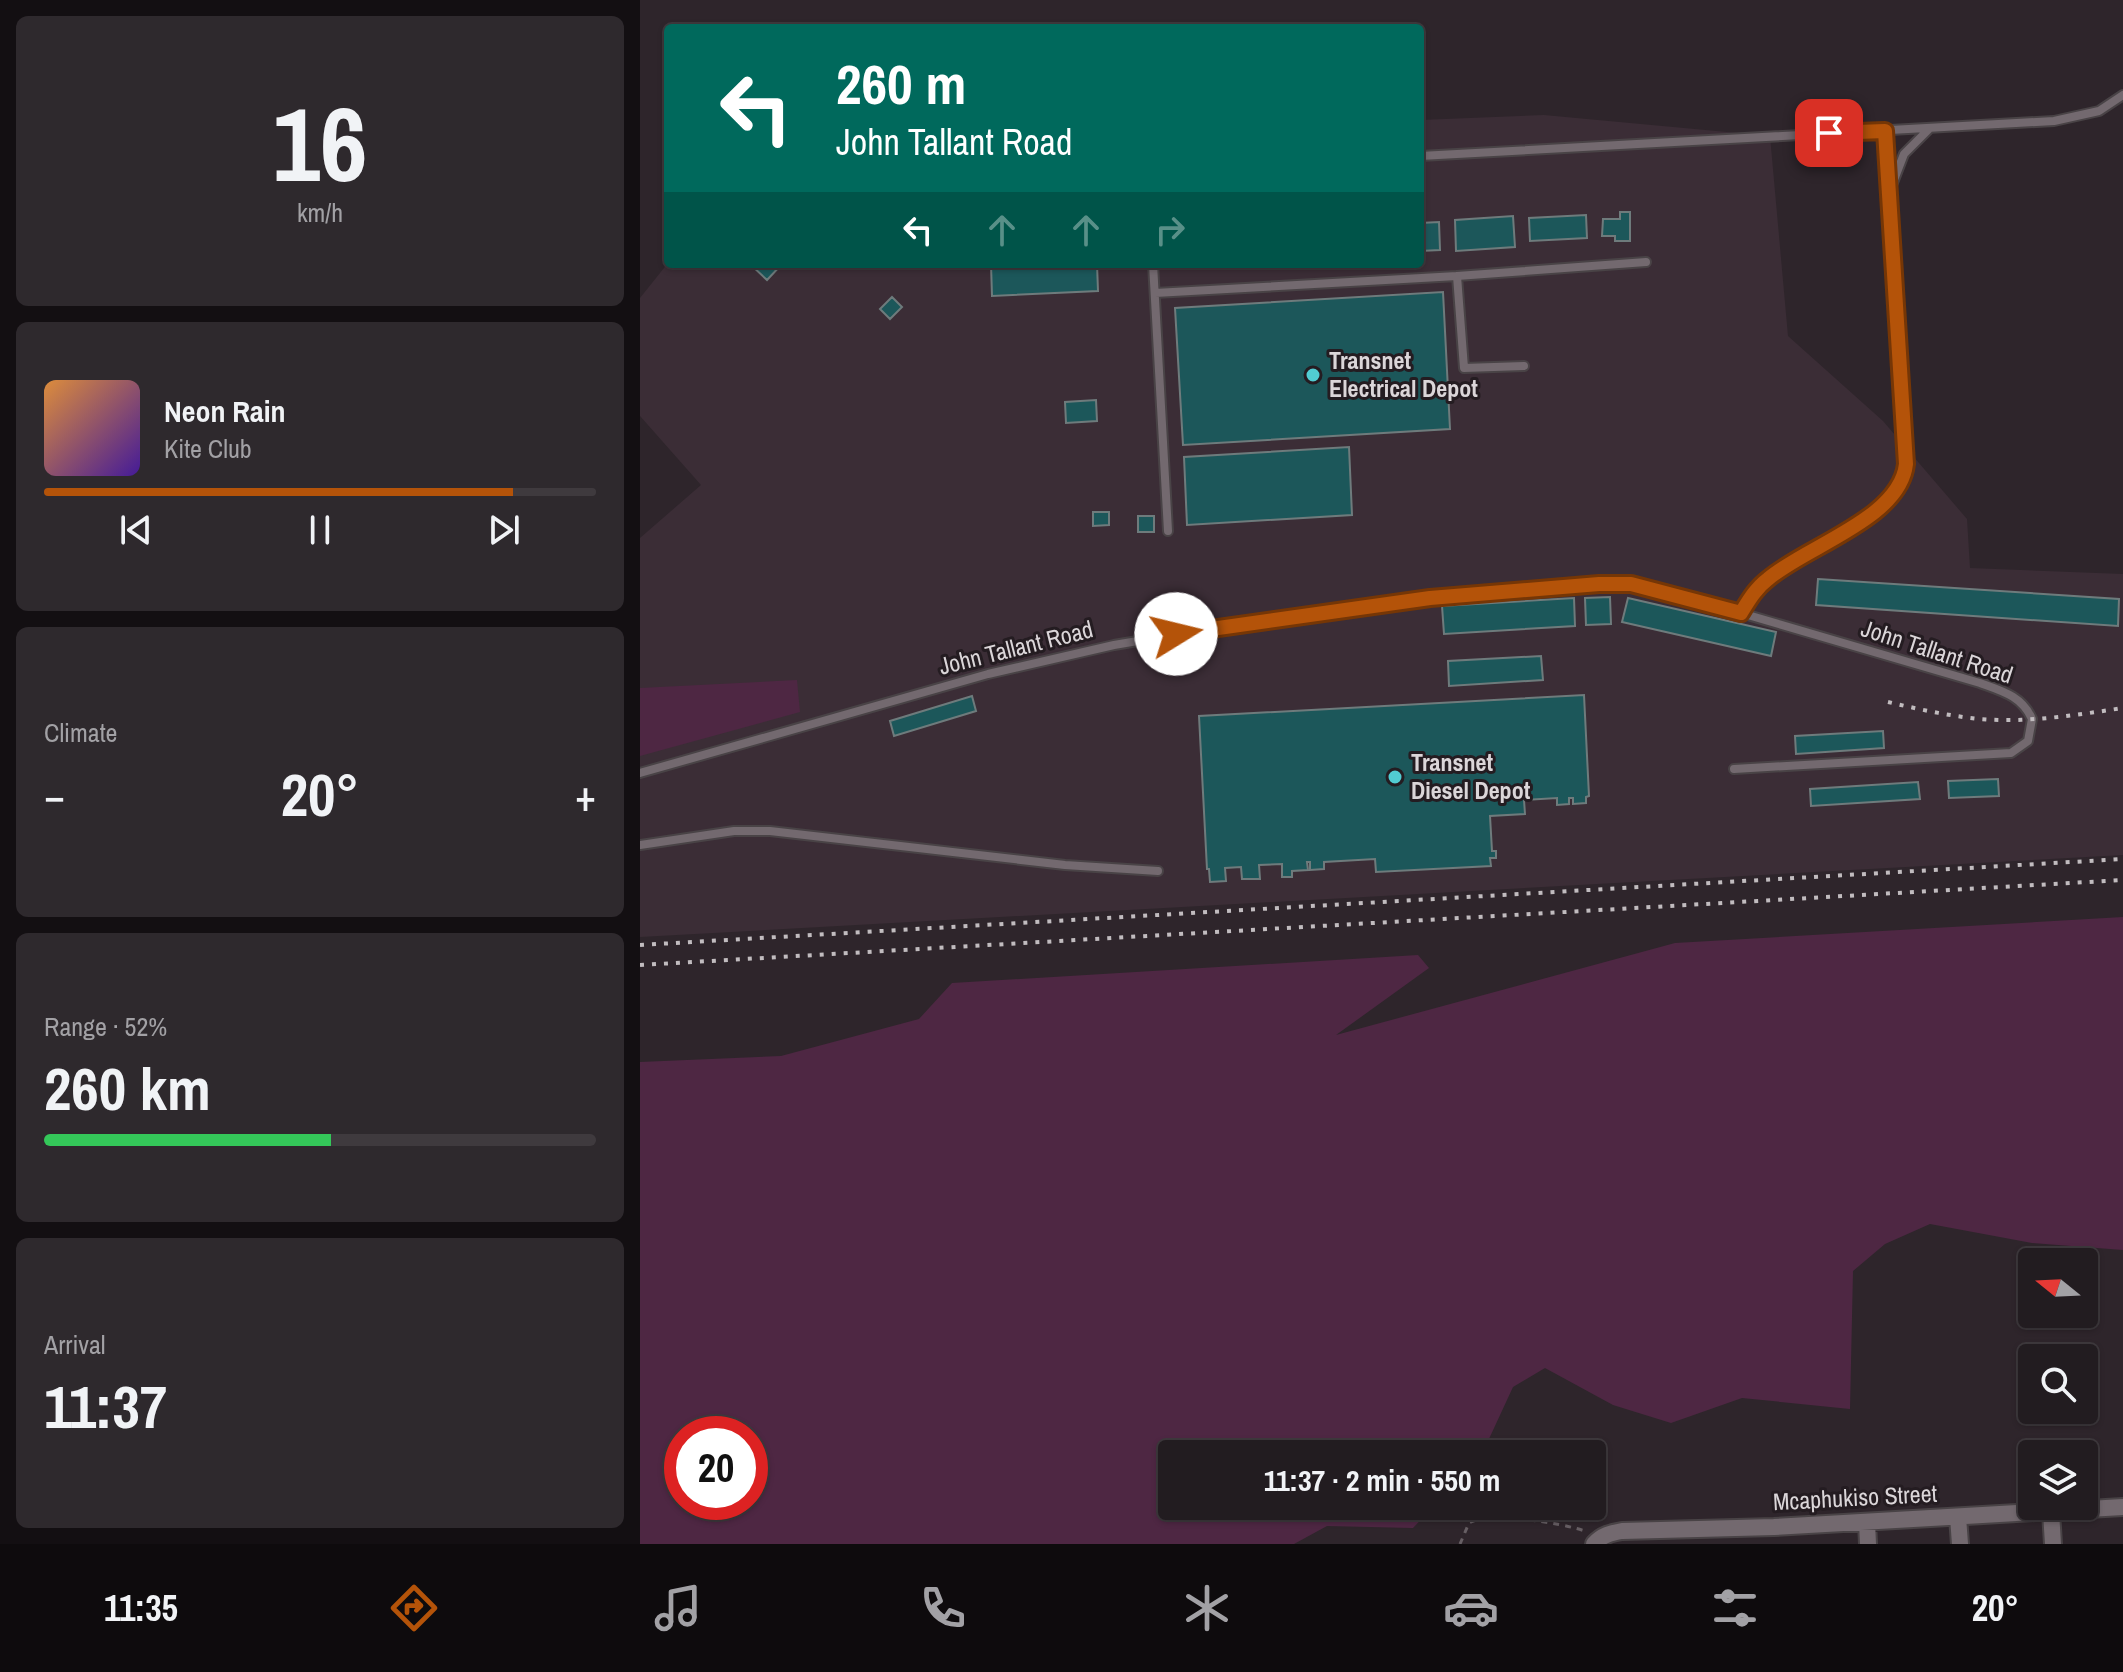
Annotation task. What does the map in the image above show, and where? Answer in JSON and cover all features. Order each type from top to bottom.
[{"type":"street","name":"Mcaphukiso Street","points":[[2098,1509],[2123,1507]]},
{"type":"street","name":"Mcaphukiso Street","points":[[1596,1541],[1622,1531],[1681,1537],[1774,1536],[1867,1522],[2018,1514]]},
{"type":"street","points":[[1958,1517],[1960,1544]]},
{"type":"street","points":[[2052,1520],[2053,1544]]},
{"type":"street","points":[[1867,1522],[1868,1544]]},
{"type":"lane","points":[[1424,156],[1929,129],[2078,117],[2099,111],[2123,95]]},
{"type":"lane","points":[[1891,190],[1904,154],[1929,129]]},
{"type":"lane","points":[[1741,613],[1767,579],[1882,505],[1904,478],[1905,441],[1885,131]]},
{"type":"lane","points":[[1155,293],[1646,262]]},
{"type":"lane","points":[[1153,268],[1168,531]]},
{"type":"lane","points":[[1457,276],[1464,368],[1524,366]]},
{"type":"lane","name":"John Tallant Road","points":[[640,773],[1046,659],[1114,645],[1238,624],[1430,598],[1616,583],[1631,584],[1741,613],[2006,693],[2024,704],[2032,719],[2026,743],[2011,753],[1994,756],[1734,769]]},
{"type":"lane","points":[[640,845],[734,831],[770,831],[1065,865],[1158,871]]},
{"type":"path","points":[[1460,1544],[1469,1523],[1483,1518],[1567,1527],[1596,1541]]},
{"type":"shaded area","points":[[1544,115],[1770,136],[1788,336],[1883,421],[1967,519],[1970,568],[2123,574],[2123,855],[640,937],[640,538],[701,485],[640,416],[640,298],[664,268],[1424,268],[1424,120]]},
{"type":"shaded area","points":[[797,680],[800,712],[640,756],[640,688]]},
{"type":"shaded area","points":[[2123,917],[2123,1250],[2032,1243],[1930,1224],[1885,1244],[1853,1271],[1850,1409],[1742,1398],[1671,1423],[1613,1405],[1545,1368],[1513,1387],[1488,1440],[1158,1440],[1158,1520],[1421,1520],[1413,1528],[1327,1526],[1294,1544],[640,1544],[640,1062],[781,1056],[919,1019],[952,983],[1418,955],[1429,968],[1336,1035],[1675,943]]},
{"type":"building","points":[[1620,212],[1630,212],[1630,241],[1615,241],[1615,236],[1602,236],[1603,219],[1620,219]]},
{"type":"building","points":[[1586,215],[1587,238],[1530,241],[1529,218]]},
{"type":"building","points":[[1513,216],[1515,247],[1456,251],[1455,220]]},
{"type":"building","points":[[1439,222],[1440,250],[1424,251],[1424,223]]},
{"type":"building","points":[[754,268],[778,268],[767,280]]},
{"type":"building","points":[[991,268],[1097,268],[1098,291],[992,296]]},
{"type":"building","name":"Transnet Electrical Depot","points":[[1443,292],[1450,429],[1183,445],[1175,308]]},
{"type":"building","points":[[892,297],[902,307],[890,319],[880,309]]},
{"type":"building","points":[[1096,400],[1097,421],[1066,423],[1065,402]]},
{"type":"building","points":[[1349,447],[1352,515],[1187,525],[1184,457]]},
{"type":"building","points":[[1093,512],[1109,512],[1109,525],[1093,526]]},
{"type":"building","points":[[1138,516],[1154,516],[1154,532],[1138,532]]},
{"type":"building","points":[[1818,579],[2119,599],[2118,626],[1816,605]]},
{"type":"building","points":[[1610,597],[1611,624],[1586,625],[1585,598]]},
{"type":"building","points":[[1574,598],[1575,626],[1444,634],[1442,606]]},
{"type":"building","points":[[1628,598],[1776,632],[1771,656],[1622,622]]},
{"type":"building","points":[[1541,656],[1543,680],[1449,686],[1448,661]]},
{"type":"building","name":"Transnet Diesel Depot","points":[[1584,695],[1589,796],[1586,803],[1573,804],[1573,798],[1569,798],[1569,804],[1557,805],[1557,798],[1524,800],[1525,814],[1490,816],[1492,851],[1496,851],[1496,858],[1490,858],[1491,866],[1376,872],[1375,859],[1324,862],[1324,869],[1310,870],[1310,862],[1307,862],[1308,870],[1292,871],[1292,877],[1282,877],[1282,864],[1259,865],[1260,879],[1242,879],[1241,867],[1225,868],[1226,881],[1210,882],[1199,716]]},
{"type":"building","points":[[972,696],[976,711],[894,736],[890,721]]},
{"type":"building","points":[[1883,731],[1884,748],[1796,754],[1795,736]]},
{"type":"building","points":[[1998,779],[1999,796],[1949,798],[1948,781]]},
{"type":"building","points":[[1918,782],[1920,799],[1811,806],[1810,789]]},
{"type":"railway","points":[[1888,702],[1957,716],[1998,720],[2052,718],[2123,708]]},
{"type":"railway","points":[[640,945],[2123,859]]},
{"type":"railway","points":[[640,965],[2123,880]]},
{"type":"place","name":"Transnet Electrical Depot","points":[[1313,375]]},
{"type":"place","name":"Transnet Diesel Depot","points":[[1395,777]]},
{"type":"route","points":[[1176,634],[1430,598],[1616,583],[1631,584],[1741,613],[1767,579],[1882,505],[1895,493],[1904,478],[1906,464],[1885,131],[1829,133]]}]
